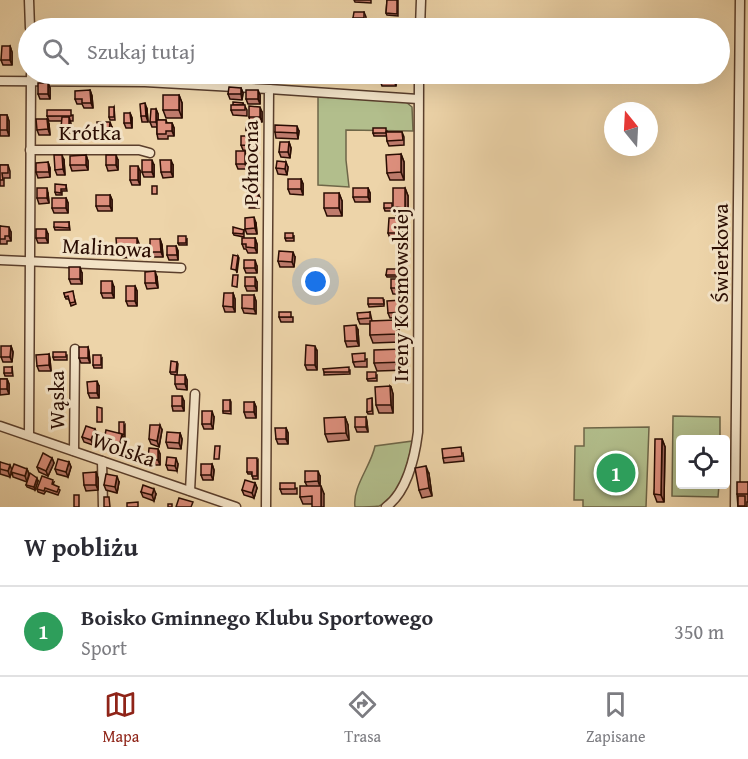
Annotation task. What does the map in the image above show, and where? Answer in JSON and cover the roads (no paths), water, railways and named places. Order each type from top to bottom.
[{"type":"street","points":[[29,0],[30,18]]},
{"type":"street","points":[[420,18],[421,0]]},
{"type":"street","name":"Świerkowa","points":[[735,507],[740,0]]},
{"type":"street","name":"Północna","points":[[0,81],[18,79]]},
{"type":"street","points":[[29,435],[31,84]]},
{"type":"street","name":"Północna","points":[[196,84],[268,89],[266,507]]},
{"type":"street","name":"Ireny Kosmowskiej","points":[[386,507],[394,501],[403,485],[418,432],[419,84]]},
{"type":"street","points":[[268,89],[418,99]]},
{"type":"street","name":"Krótka","points":[[30,150],[139,150],[150,153]]},
{"type":"street","name":"Malinowa","points":[[0,260],[182,268]]},
{"type":"street","name":"Wąska","points":[[74,451],[75,349]]},
{"type":"street","points":[[190,491],[195,394]]},
{"type":"street","name":"Wolska","points":[[0,426],[236,507]]},
{"type":"street","points":[[102,461],[103,507]]},
{"type":"place","name":"Boisko Gminnego Klubu Sportowego","points":[[616,473]]}]
